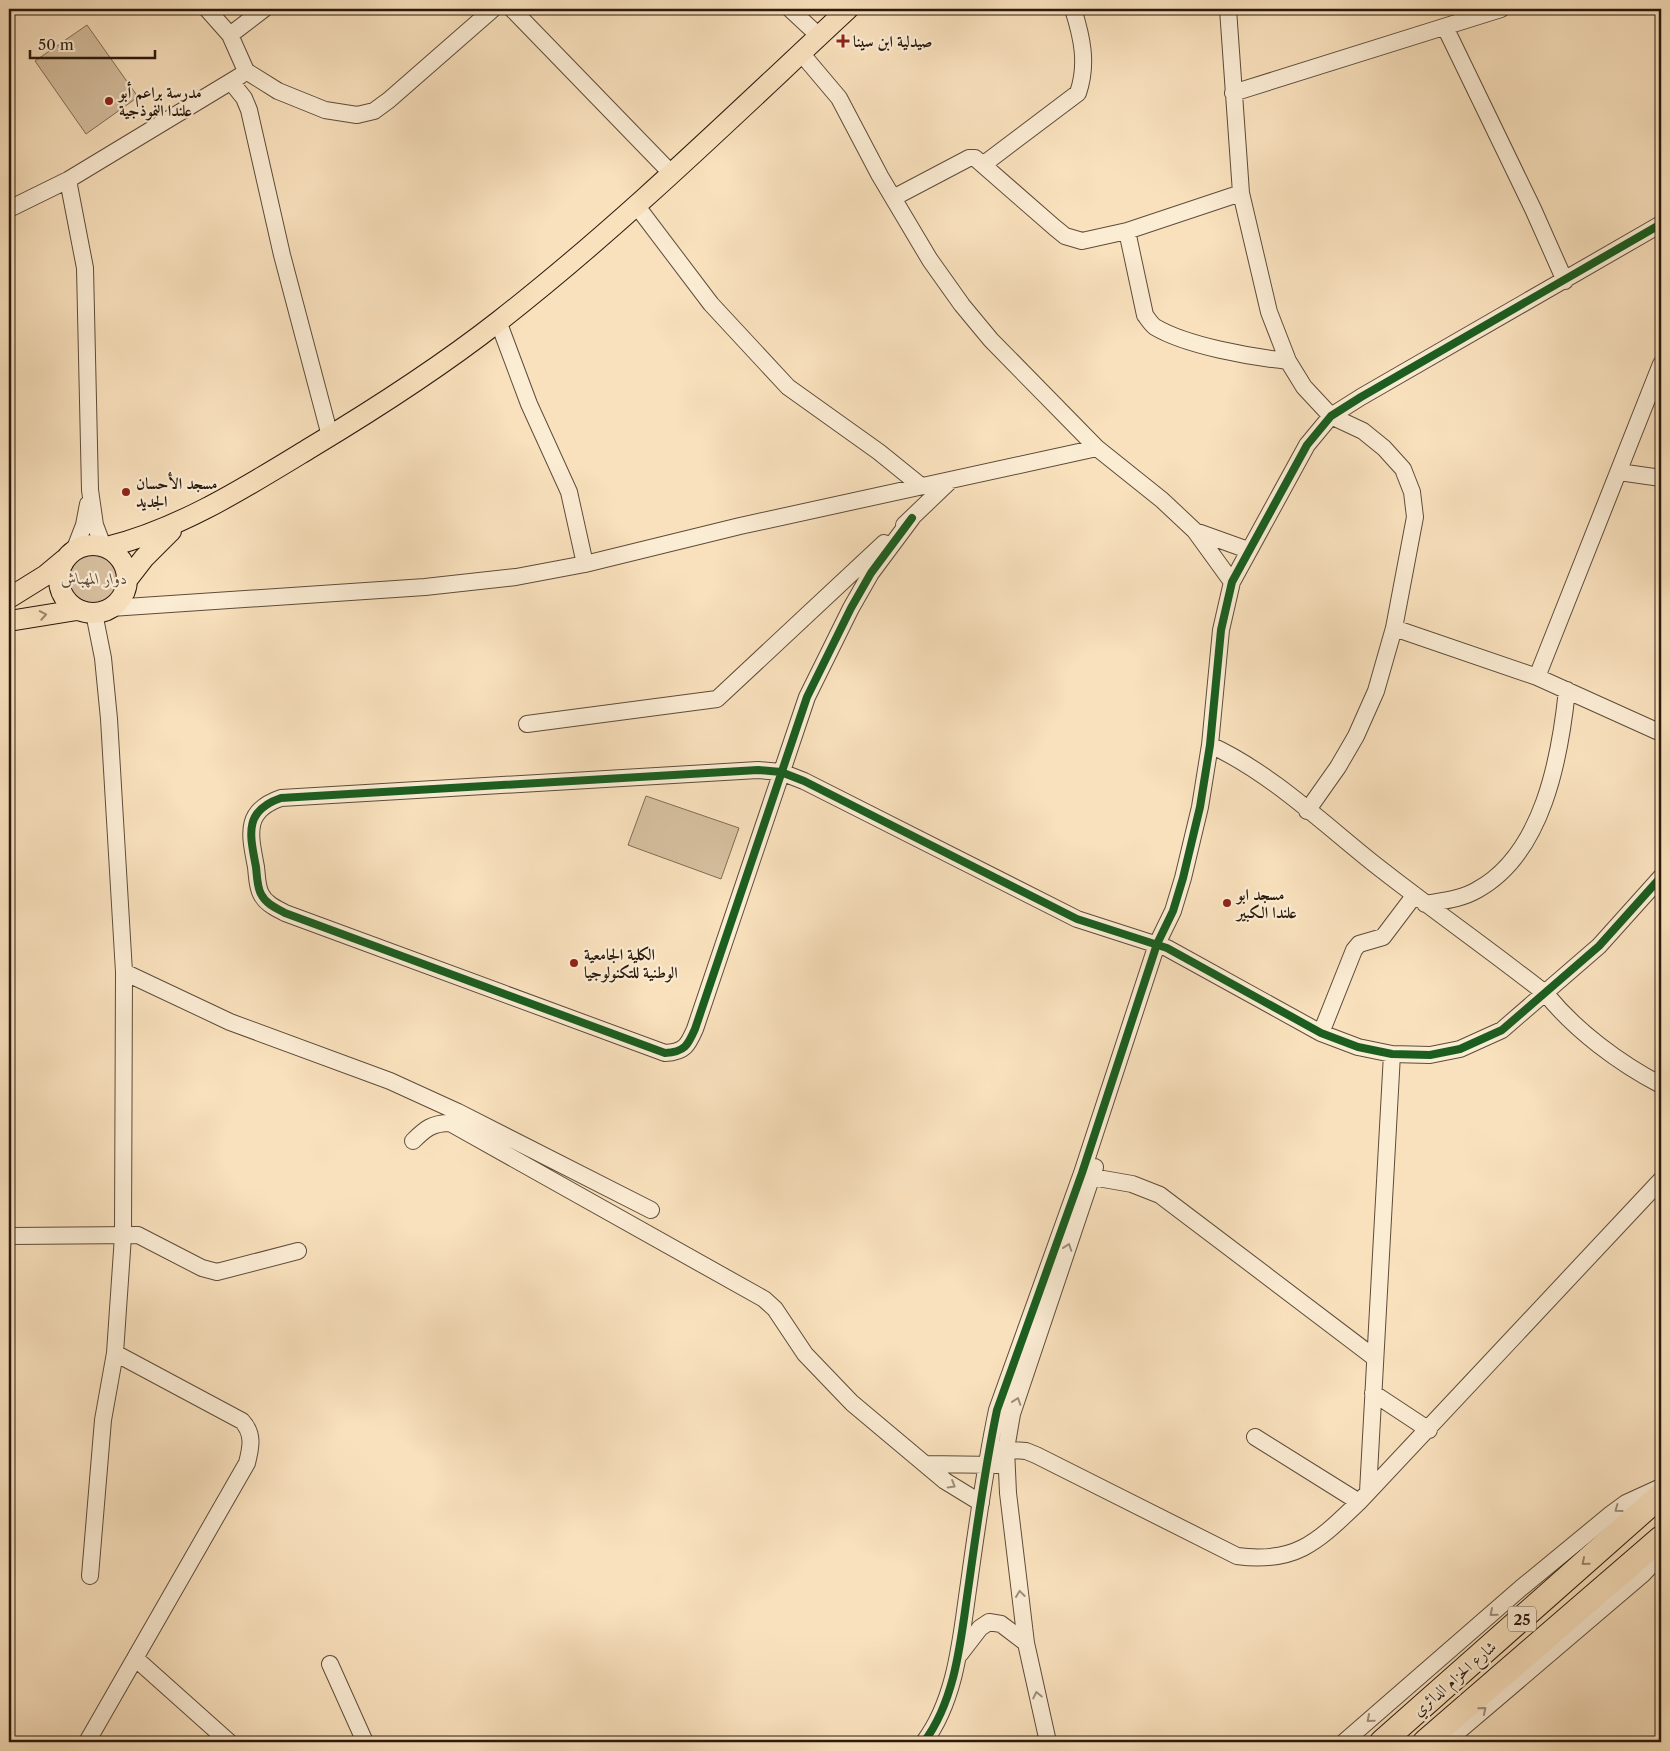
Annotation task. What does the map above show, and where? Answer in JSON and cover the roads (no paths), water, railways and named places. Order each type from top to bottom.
[{"type":"highway","name":"شارع الحزام الدائري","points":[[1382,1742],[1661,1496]]},
{"type":"highway","name":"شارع الحزام الدائري","points":[[1425,1742],[1661,1538]]},
{"type":"main road","points":[[9,598],[46,575],[86,545],[105,547],[144,537],[182,521],[330,436],[431,371],[498,322],[672,174],[848,9]]},
{"type":"main road","points":[[127,580],[156,543],[182,521]]},
{"type":"main road","points":[[9,621],[94,610],[120,600],[125,591],[127,580],[122,560],[105,547]]},
{"type":"main road","points":[[69,556],[59,574],[60,588],[66,600],[94,610]]},
{"type":"street","points":[[207,9],[230,35],[246,71],[278,91],[325,110],[357,115],[374,111],[404,89],[493,9]]},
{"type":"street","points":[[230,35],[264,9]]},
{"type":"street","points":[[512,9],[672,174]]},
{"type":"street","points":[[790,9],[819,36]]},
{"type":"street","points":[[984,164],[1078,93],[1084,65],[1083,43],[1073,9]]},
{"type":"street","points":[[1228,9],[1241,193],[1269,312],[1288,361],[1304,387],[1331,416],[1363,431],[1384,448],[1403,469],[1412,492],[1415,517],[1394,628],[1376,691],[1356,736],[1338,767],[1307,811]]},
{"type":"street","points":[[1233,93],[1500,9]]},
{"type":"street","points":[[1445,27],[1565,281]]},
{"type":"street","points":[[800,53],[839,98],[893,198],[930,260],[962,305],[991,340],[1097,448],[1162,500],[1195,530],[1232,582]]},
{"type":"street","points":[[9,209],[68,180],[232,83],[246,71]]},
{"type":"street","points":[[232,83],[244,98],[249,110],[282,254],[330,436]]},
{"type":"street","points":[[893,198],[969,158],[975,158],[1065,236],[1082,241],[1127,231],[1241,193]]},
{"type":"street","points":[[68,180],[85,268],[90,490],[95,525],[105,547]]},
{"type":"street","points":[[636,205],[711,304],[788,387],[855,434],[921,486]]},
{"type":"street","points":[[1048,1742],[1026,1643],[1006,1466],[1006,1449],[1012,1414],[1092,1177],[1184,878],[1200,807],[1210,745],[1221,630],[1232,582],[1307,445],[1331,416],[1426,358],[1565,281],[1661,224]]},
{"type":"street","points":[[1127,231],[1145,315],[1154,326],[1178,337],[1215,347],[1260,358],[1288,361]]},
{"type":"street","points":[[498,322],[529,404],[570,492],[585,564]]},
{"type":"street","points":[[1537,677],[1661,364]]},
{"type":"street","points":[[90,1576],[103,1420],[115,1353],[123,1236],[124,972],[109,719],[103,658],[94,610],[425,587],[516,577],[585,564],[740,526],[1097,448]]},
{"type":"street","points":[[1619,472],[1661,478]]},
{"type":"street","points":[[527,724],[717,699],[951,480]]},
{"type":"street","points":[[69,556],[84,525],[90,490]]},
{"type":"street","points":[[912,518],[871,573],[828,652],[808,697],[781,772],[695,1029],[688,1044],[678,1052],[666,1053],[278,909],[271,906],[261,894],[249,830],[261,809],[270,802],[281,798],[758,770],[781,772],[804,781],[1078,919],[1162,946],[1321,1033],[1358,1047],[1392,1054],[1430,1055],[1460,1049],[1502,1030],[1546,994],[1599,946],[1661,877]]},
{"type":"street","points":[[1195,530],[1248,550]]},
{"type":"street","points":[[1394,628],[1537,677],[1661,732]]},
{"type":"street","points":[[1321,1033],[1354,950],[1364,942],[1383,937],[1420,900],[1476,891],[1497,877],[1518,853],[1534,823],[1552,781],[1562,737],[1567,690]]},
{"type":"street","points":[[1210,745],[1243,761],[1420,900],[1546,994],[1560,1011],[1608,1051],[1661,1085]]},
{"type":"street","points":[[924,1742],[944,1706],[958,1657],[980,1503],[988,1456],[1004,1386],[1162,946]]},
{"type":"street","points":[[124,972],[230,1022],[390,1081],[458,1112],[651,1210]]},
{"type":"street","points":[[1364,1497],[1373,1393],[1392,1054]]},
{"type":"street","points":[[413,1141],[427,1127],[438,1123],[450,1123],[764,1299],[775,1309],[805,1354],[852,1404],[882,1431],[945,1481],[980,1503]]},
{"type":"street","points":[[1092,1177],[1132,1184],[1160,1195],[1375,1358]]},
{"type":"street","points":[[925,1464],[988,1456],[1006,1449],[1036,1455],[1237,1556],[1260,1560],[1285,1556],[1309,1546],[1364,1497],[1429,1430],[1661,1180]]},
{"type":"street","points":[[9,1236],[138,1235],[202,1268],[217,1272],[298,1250]]},
{"type":"street","points":[[87,1742],[247,1462],[251,1438],[248,1428],[242,1421],[115,1353]]},
{"type":"street","points":[[1373,1393],[1429,1430]]},
{"type":"street","points":[[1255,1437],[1364,1497]]},
{"type":"street","points":[[988,1456],[1006,1466]]},
{"type":"street","points":[[1344,1742],[1521,1588],[1611,1514],[1626,1503],[1661,1487]]},
{"type":"street","points":[[1446,1742],[1642,1576],[1661,1555]]},
{"type":"street","points":[[958,1657],[980,1628],[989,1622],[1001,1624],[1026,1643]]},
{"type":"street","points":[[135,1658],[228,1742]]},
{"type":"street","points":[[330,1664],[365,1742]]},
{"type":"place","name":"صيدلية ابن سينا","points":[[843,41]]},
{"type":"place","name":"مدرسة براعم أبو علندا النموذجية","points":[[109,101]]},
{"type":"place","name":"مسجد الأحسان الجديد","points":[[126,492]]},
{"type":"place","name":"مسجد ابو علندا الكبير","points":[[1227,903]]},
{"type":"place","name":"الكلية الجامعية الوطنية للتكنولوجيا","points":[[574,963]]},
{"type":"park label","name":"دوار المهباش","points":[[94,578]]}]
